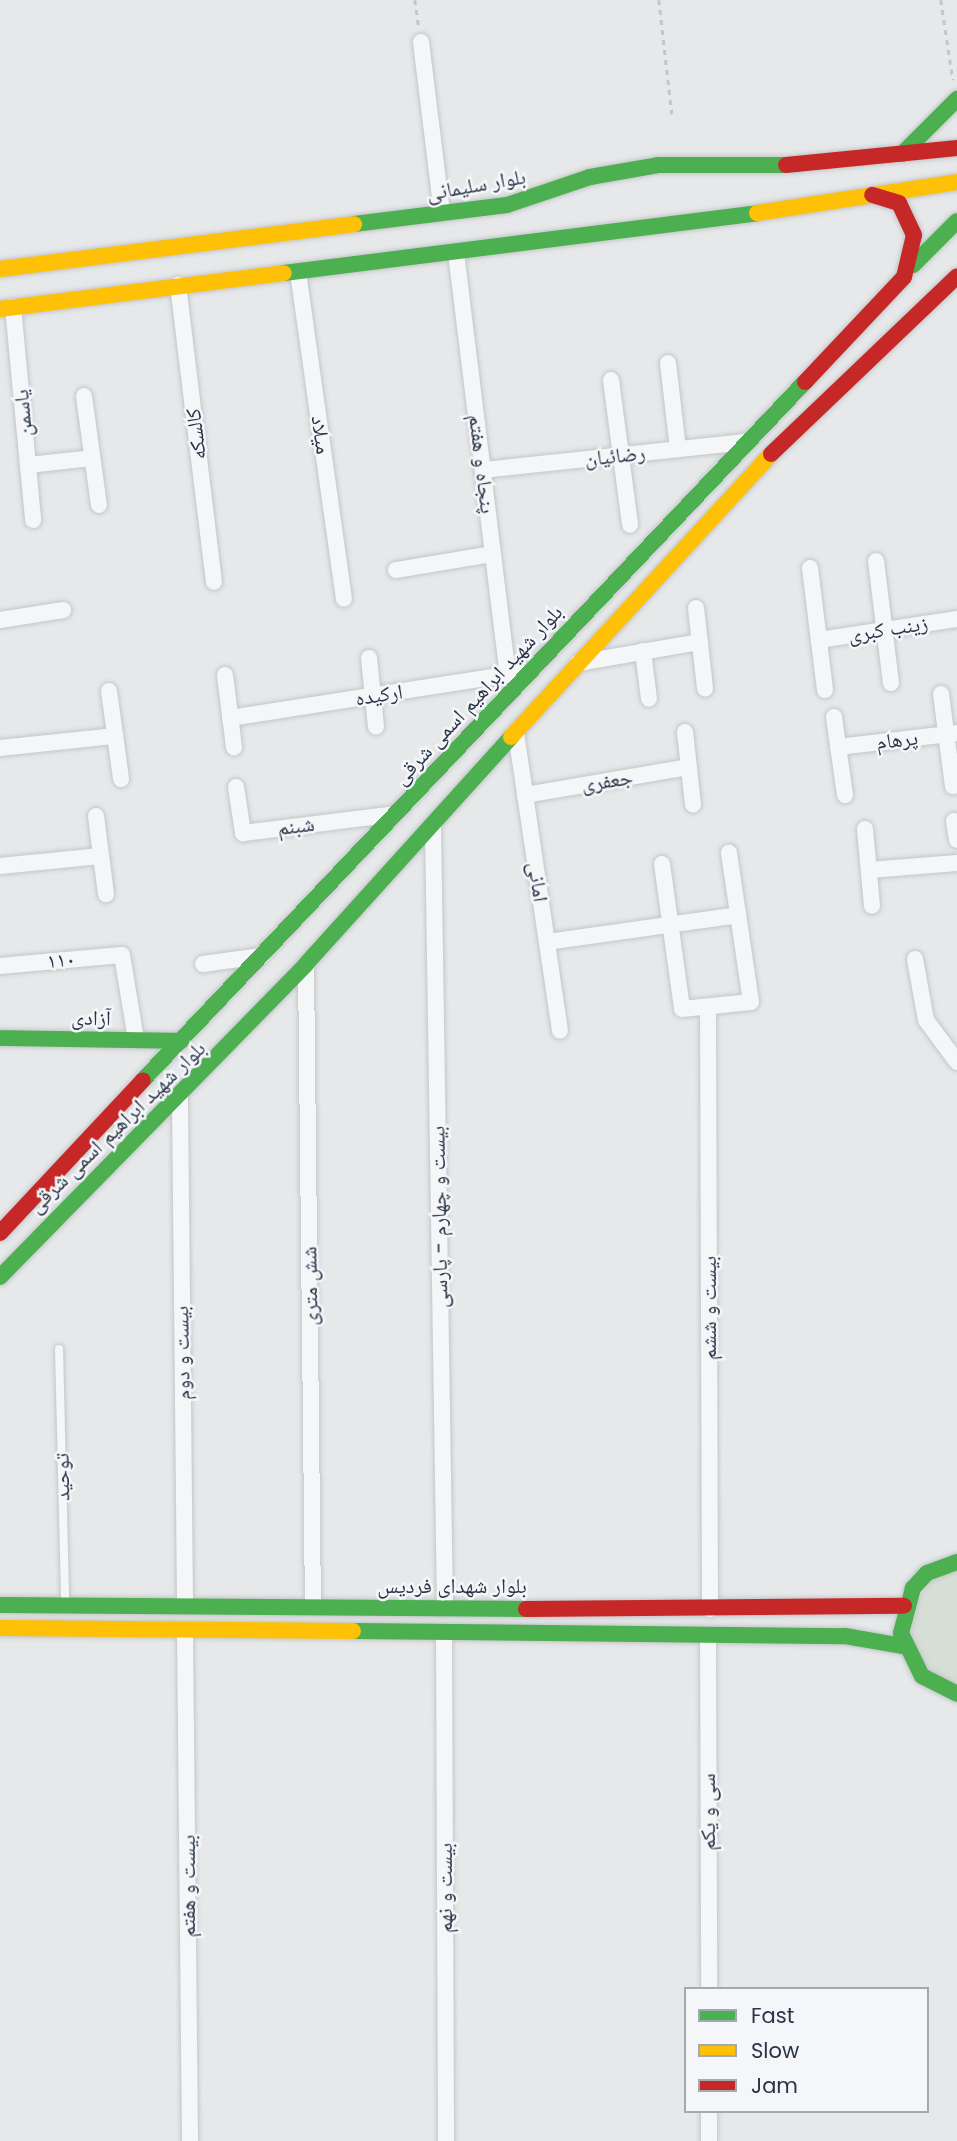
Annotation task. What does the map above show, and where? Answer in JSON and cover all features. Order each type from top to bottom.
[{"type":"main road","points":[[902,154],[956,99]]},
{"type":"main road","name":"بلوار سلیمانی","points":[[0,269],[508,205],[590,177],[658,164],[763,167],[957,148]]},
{"type":"main road","points":[[7,308],[456,253],[957,182]]},
{"type":"main road","name":"بلوار شهید ابراهیم اسمی شرقی","points":[[0,1233],[904,277],[916,248],[910,219],[881,194],[858,196]]},
{"type":"main road","points":[[904,277],[957,221]]},
{"type":"main road","name":"بلوار شهید ابراهیم اسمی شرقی","points":[[0,1278],[180,1099],[433,826],[576,663],[868,355],[957,275]]},
{"type":"main road","name":"آزادی","points":[[0,1038],[181,1041]]},
{"type":"main road","points":[[957,1562],[927,1573],[904,1606],[903,1646],[922,1676],[957,1694]]},
{"type":"main road","name":"بلوار شهدای فردیس","points":[[0,1605],[710,1609],[904,1606]]},
{"type":"main road","points":[[0,1628],[870,1637],[903,1646]]},
{"type":"street","points":[[421,42],[442,213]]},
{"type":"street","name":"پنجاه و هفتم","points":[[456,253],[508,675]]},
{"type":"street","name":"میلاد","points":[[298,271],[344,599]]},
{"type":"street","name":"کالسکه","points":[[178,285],[214,582]]},
{"type":"street","name":"یاسمن","points":[[7,308],[33,520]]},
{"type":"street","points":[[668,363],[678,449]]},
{"type":"street","points":[[611,380],[630,526]]},
{"type":"street","points":[[84,396],[99,505]]},
{"type":"street","name":"رضائیان","points":[[483,470],[747,442]]},
{"type":"street","points":[[28,465],[92,458]]},
{"type":"street","points":[[396,570],[494,554]]},
{"type":"street","points":[[876,561],[891,683]]},
{"type":"street","name":"زینب کبری","points":[[810,568],[825,690]]},
{"type":"street","points":[[696,608],[705,688]]},
{"type":"street","points":[[0,620],[63,610]]},
{"type":"street","name":"زینب کبری","points":[[819,640],[957,619]]},
{"type":"street","points":[[576,663],[700,642]]},
{"type":"street","points":[[643,651],[649,699]]},
{"type":"street","points":[[369,657],[376,727]]},
{"type":"street","name":"ارکیده","points":[[230,719],[529,672]]},
{"type":"street","points":[[225,675],[234,747]]},
{"type":"street","points":[[109,691],[121,779]]},
{"type":"street","points":[[941,694],[952,733],[953,786]]},
{"type":"street","points":[[834,718],[845,795]]},
{"type":"street","points":[[685,732],[693,805]]},
{"type":"street","name":"امانی","points":[[516,733],[560,1031]]},
{"type":"street","name":"پرهام","points":[[838,747],[952,733]]},
{"type":"street","points":[[0,748],[115,736]]},
{"type":"street","name":"جعفری","points":[[525,795],[689,768]]},
{"type":"street","name":"شبنم","points":[[236,788],[243,833],[395,814]]},
{"type":"street","points":[[96,816],[106,894]]},
{"type":"street","points":[[954,821],[957,840]]},
{"type":"street","name":"بیست و چهارم - پارسی","points":[[433,826],[445,1607]]},
{"type":"street","points":[[865,830],[872,906]]},
{"type":"street","points":[[662,864],[682,1009],[751,1003],[729,853]]},
{"type":"street","points":[[0,866],[101,856]]},
{"type":"street","points":[[869,870],[957,863]]},
{"type":"street","points":[[547,942],[738,915]]},
{"type":"street","name":"۱۱۰","points":[[0,966],[122,955],[136,1040]]},
{"type":"street","points":[[203,964],[261,956]]},
{"type":"street","points":[[915,959],[926,1020],[957,1062]]},
{"type":"street","name":"شش متری","points":[[306,964],[313,1607]]},
{"type":"street","name":"بیست و ششم","points":[[708,1007],[710,1609]]},
{"type":"street","name":"بیست و دوم","points":[[180,1099],[185,1606]]},
{"type":"street","name":"بیست و هفتم","points":[[186,1630],[190,2141]]},
{"type":"street","name":"بیست و نهم","points":[[444,1634],[446,2141]]},
{"type":"street","name":"سی و یکم","points":[[708,1636],[709,1987]]},
{"type":"street","points":[[709,2113],[709,2141]]},
{"type":"lane","name":"توحید","points":[[59,1349],[65,1605]]},
{"type":"path","points":[[415,0],[421,42]]},
{"type":"path","points":[[659,0],[672,114]]},
{"type":"path","points":[[942,0],[956,99]]},
{"type":"shaded area","points":[[957,1570],[957,1686],[938,1679],[912,1649],[911,1611],[932,1580]]},
{"type":"traffic: fast","points":[[902,154],[957,99]]},
{"type":"traffic: fast","points":[[354,224],[507,205],[590,177],[658,165],[786,165]]},
{"type":"traffic: fast","points":[[284,273],[757,213]]},
{"type":"traffic: fast","points":[[913,265],[957,221]]},
{"type":"traffic: fast","points":[[143,1080],[805,382]]},
{"type":"traffic: fast","points":[[0,1277],[306,964],[511,737]]},
{"type":"traffic: fast","points":[[0,1038],[181,1041]]},
{"type":"traffic: fast","points":[[957,1562],[927,1573],[913,1588],[901,1633],[922,1676],[957,1694]]},
{"type":"traffic: fast","points":[[0,1605],[526,1609]]},
{"type":"traffic: fast","points":[[353,1631],[845,1636],[903,1646]]},
{"type":"traffic: slow","points":[[757,213],[957,182]]},
{"type":"traffic: slow","points":[[0,269],[354,224]]},
{"type":"traffic: slow","points":[[0,309],[284,273]]},
{"type":"traffic: slow","points":[[511,737],[771,454]]},
{"type":"traffic: slow","points":[[0,1628],[353,1631]]},
{"type":"traffic: jam","points":[[786,165],[957,148]]},
{"type":"traffic: jam","points":[[805,382],[904,277],[914,235],[899,203],[872,195]]},
{"type":"traffic: jam","points":[[771,454],[957,276]]},
{"type":"traffic: jam","points":[[0,1233],[143,1080]]},
{"type":"traffic: jam","points":[[526,1609],[904,1606]]}]
